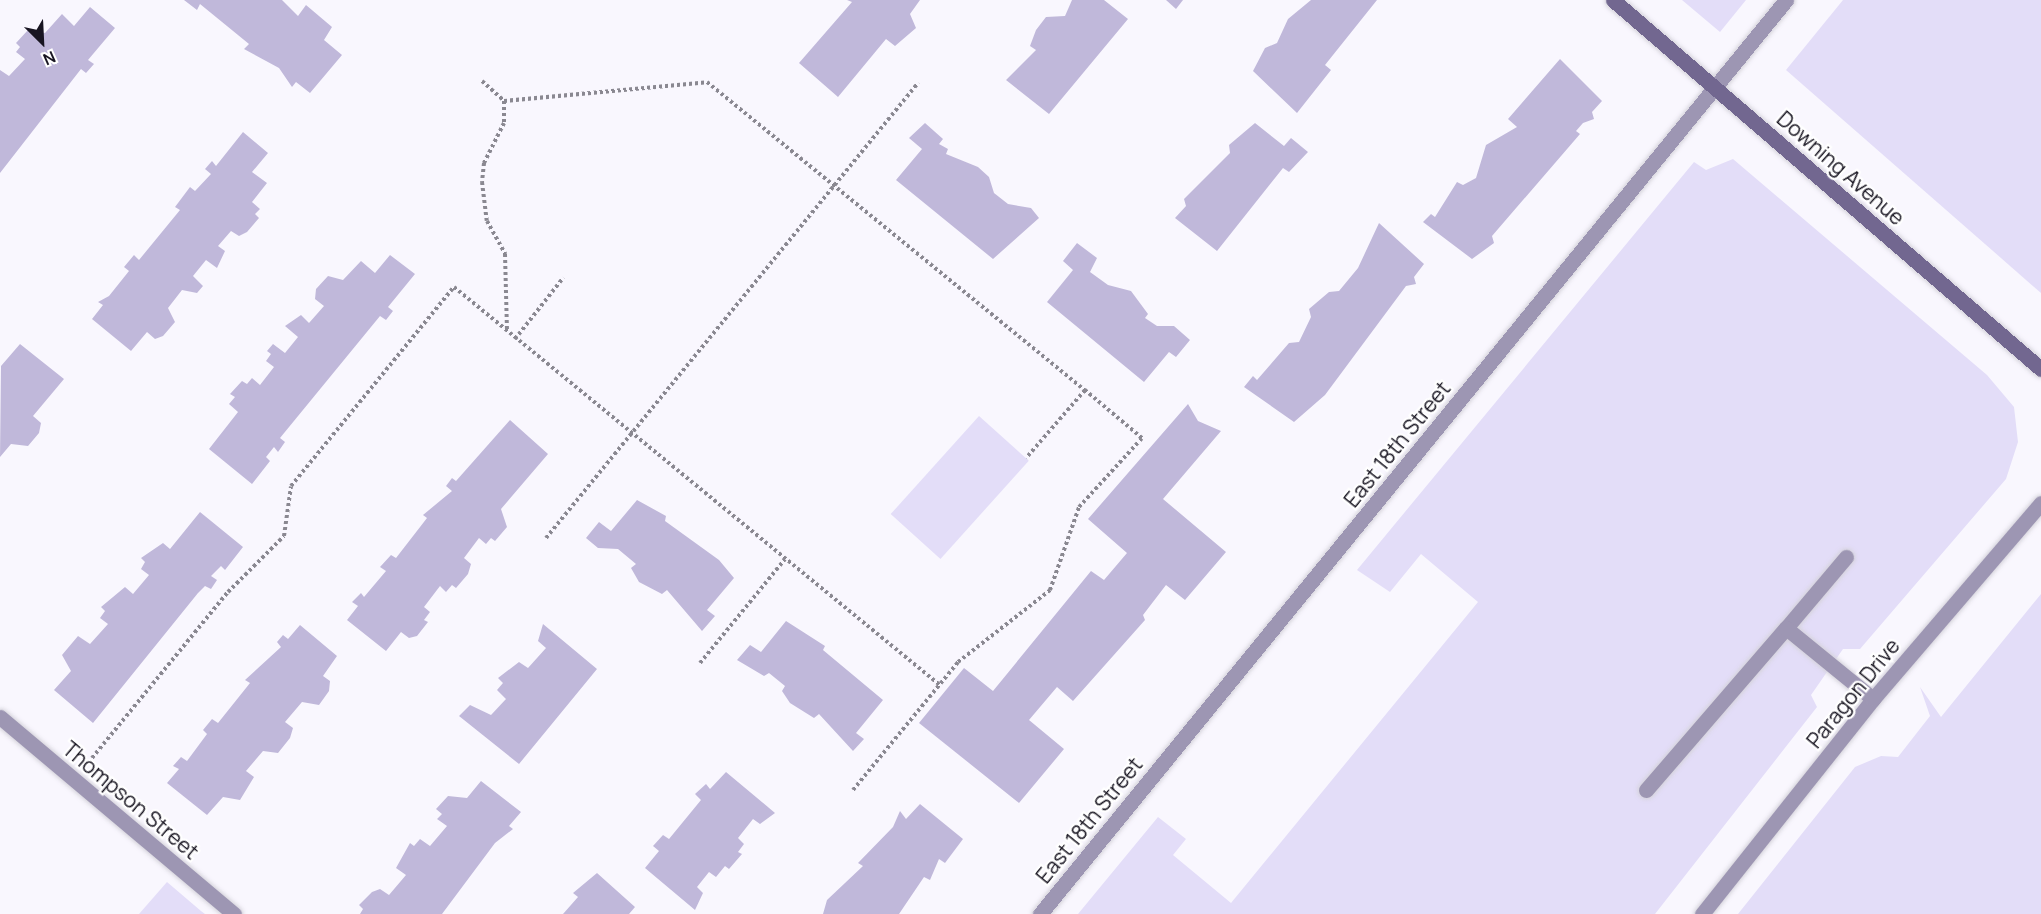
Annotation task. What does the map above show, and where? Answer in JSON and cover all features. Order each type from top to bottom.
[{"type":"street","name":"Downing Avenue","points":[[1613,0],[2041,369]]},
{"type":"street","name":"East 18th Street","points":[[1040,914],[1786,0]]},
{"type":"street","name":"Paragon Drive","points":[[1702,914],[1873,699],[2041,503]]},
{"type":"street","points":[[1646,790],[1846,557]]},
{"type":"street","points":[[1786,628],[1873,699]]},
{"type":"street","name":"Thompson Street","points":[[0,717],[234,914]]},
{"type":"path","points":[[482,81],[504,101],[706,82],[1142,438],[1079,507],[1050,590],[964,657],[853,790]]},
{"type":"path","points":[[546,538],[832,184],[918,83]]},
{"type":"path","points":[[504,101],[504,123],[484,163],[483,182],[488,221],[505,254],[507,332]]},
{"type":"path","points":[[515,339],[563,278]]},
{"type":"path","points":[[84,767],[228,592],[284,536],[291,486],[454,287],[939,685]]},
{"type":"path","points":[[1026,458],[1085,390]]},
{"type":"path","points":[[700,663],[785,559]]},
{"type":"shaded area","points":[[1682,0],[1746,0],[1720,32]]},
{"type":"shaded area","points":[[1843,0],[2041,0],[2041,293],[1786,70]]},
{"type":"shaded area","points":[[1733,159],[1987,375],[2014,407],[2018,442],[2006,479],[1860,649],[1843,649],[1811,695],[1817,707],[1655,914],[1078,914],[1158,817],[1186,839],[1173,855],[1231,903],[1478,602],[1421,554],[1390,592],[1357,570],[1694,162],[1706,170]]},
{"type":"shaded area","points":[[979,416],[1029,461],[940,559],[891,514]]},
{"type":"shaded area","points":[[2041,594],[2041,914],[1738,914],[1855,767],[1881,756],[1898,757],[1930,716],[1920,687],[1941,717]]},
{"type":"shaded area","points":[[167,882],[201,911],[205,914],[139,914]]},
{"type":"building","points":[[184,0],[282,0],[298,16],[306,5],[332,27],[324,40],[342,55],[310,93],[296,82],[292,87],[279,68],[244,49],[249,44],[200,4],[197,10]]},
{"type":"building","points":[[847,0],[920,0],[910,14],[916,28],[895,46],[886,39],[838,97],[799,63],[852,2]]},
{"type":"building","points":[[1072,0],[1104,0],[1128,19],[1049,114],[1006,80],[1036,50],[1030,46],[1036,30],[1046,17],[1065,16]]},
{"type":"building","points":[[1166,0],[1183,0],[1176,9]]},
{"type":"building","points":[[1311,0],[1377,0],[1325,65],[1331,70],[1297,113],[1253,71],[1265,48],[1277,43],[1288,19]]},
{"type":"building","points":[[90,7],[115,28],[88,60],[94,64],[86,73],[81,69],[0,173],[0,70],[9,76],[25,59],[16,52],[20,47],[16,43],[28,30],[45,33],[62,14],[74,26]]},
{"type":"building","points":[[1560,59],[1602,101],[1592,112],[1594,119],[1583,123],[1576,131],[1580,134],[1492,236],[1494,243],[1472,259],[1423,222],[1431,214],[1435,217],[1457,182],[1463,185],[1476,178],[1486,145],[1517,127],[1508,119]]},
{"type":"building","points":[[925,123],[943,139],[939,144],[948,149],[946,154],[978,167],[989,177],[994,193],[1008,204],[1031,208],[1039,218],[993,259],[896,180],[922,149],[909,138]]},
{"type":"building","points":[[1255,123],[1284,146],[1291,138],[1308,152],[1289,172],[1283,168],[1217,251],[1175,218],[1186,206],[1184,199],[1230,153],[1229,145]]},
{"type":"building","points":[[243,132],[268,153],[252,172],[267,183],[252,202],[260,209],[255,214],[259,218],[247,232],[239,236],[231,231],[218,246],[225,251],[217,268],[206,260],[193,276],[203,286],[197,293],[182,290],[168,308],[175,322],[163,336],[155,339],[147,332],[131,351],[92,319],[103,305],[98,302],[109,296],[129,271],[124,267],[134,255],[139,260],[180,210],[175,207],[190,187],[195,191],[211,174],[205,169],[212,161],[216,166]]},
{"type":"building","points":[[1379,223],[1424,264],[1414,277],[1416,284],[1406,286],[1325,395],[1294,422],[1244,387],[1253,376],[1257,380],[1289,343],[1299,342],[1311,317],[1309,309],[1329,292],[1339,291],[1358,268]]},
{"type":"building","points":[[1077,243],[1097,258],[1090,272],[1108,285],[1131,291],[1148,314],[1145,318],[1157,326],[1174,326],[1190,340],[1176,357],[1169,352],[1144,382],[1047,302],[1073,270],[1063,261]]},
{"type":"building","points":[[390,255],[415,274],[388,307],[393,311],[386,320],[380,316],[280,438],[285,442],[278,452],[274,447],[266,457],[270,461],[252,484],[209,449],[238,412],[229,404],[235,397],[230,394],[242,381],[247,384],[252,378],[260,385],[274,367],[266,361],[271,354],[267,351],[273,344],[285,353],[298,337],[285,326],[301,315],[309,323],[324,306],[315,299],[316,289],[328,276],[343,280],[361,261],[375,273]]},
{"type":"building","points":[[20,344],[64,379],[33,416],[41,423],[39,433],[28,446],[11,444],[0,457],[1,366]]},
{"type":"building","points":[[1188,404],[1198,421],[1221,431],[1163,499],[1226,552],[1185,600],[1166,585],[1143,615],[1145,620],[1073,701],[1057,687],[1029,720],[1064,749],[1019,803],[919,723],[964,668],[993,691],[1091,571],[1104,580],[1127,553],[1088,519]]},
{"type":"building","points":[[510,420],[548,454],[501,509],[507,527],[495,541],[491,538],[486,544],[479,538],[464,558],[471,564],[468,574],[456,588],[452,585],[446,592],[440,586],[424,607],[430,612],[424,620],[428,622],[417,636],[409,638],[401,632],[386,651],[347,620],[358,606],[352,602],[361,593],[364,597],[386,571],[380,567],[391,555],[396,558],[427,518],[423,515],[452,491],[446,486],[452,478],[456,481]]},
{"type":"building","points":[[637,500],[666,516],[665,521],[719,560],[734,578],[707,610],[715,616],[702,631],[667,590],[662,594],[639,582],[631,568],[636,564],[618,549],[598,548],[586,538],[599,522],[611,531]]},
{"type":"building","points":[[200,512],[243,547],[225,570],[221,566],[211,576],[217,580],[211,589],[205,586],[198,593],[93,723],[54,690],[71,671],[62,655],[78,636],[90,644],[108,624],[100,618],[105,611],[101,607],[125,587],[133,594],[149,575],[141,569],[145,562],[141,558],[163,543],[170,549]]},
{"type":"building","points":[[786,621],[825,646],[823,650],[883,700],[856,733],[864,739],[853,751],[819,714],[814,718],[790,703],[782,691],[785,686],[769,673],[764,676],[737,660],[750,645],[761,652]]},
{"type":"building","points":[[543,624],[597,669],[519,764],[459,716],[470,705],[491,715],[506,699],[497,690],[503,683],[498,678],[519,662],[528,668],[546,648],[538,641]]},
{"type":"building","points":[[300,625],[337,656],[323,676],[330,681],[329,691],[319,705],[302,702],[285,722],[293,728],[290,738],[278,753],[263,751],[246,771],[254,777],[240,800],[223,797],[207,815],[167,783],[179,769],[173,766],[181,757],[187,761],[207,734],[203,730],[212,719],[218,723],[250,683],[245,680],[281,647],[277,642],[283,635],[288,639]]},
{"type":"building","points":[[726,772],[775,813],[760,824],[753,819],[738,838],[744,844],[738,852],[742,854],[729,869],[725,866],[716,877],[709,872],[697,887],[703,893],[695,910],[645,868],[659,851],[653,846],[663,835],[669,839],[701,800],[695,794],[706,784],[710,789]]},
{"type":"building","points":[[481,781],[521,812],[509,826],[513,829],[495,843],[442,914],[360,914],[363,909],[359,905],[372,892],[380,889],[389,895],[406,875],[396,868],[410,843],[414,846],[420,839],[430,846],[447,826],[437,819],[442,814],[436,809],[448,796],[467,798]]},
{"type":"building","points":[[920,804],[963,839],[945,863],[939,859],[930,880],[924,877],[899,914],[823,914],[827,900],[863,866],[858,863],[893,827],[900,811],[906,819]]},
{"type":"building","points":[[597,873],[635,907],[629,914],[563,914],[578,897],[573,893]]}]
